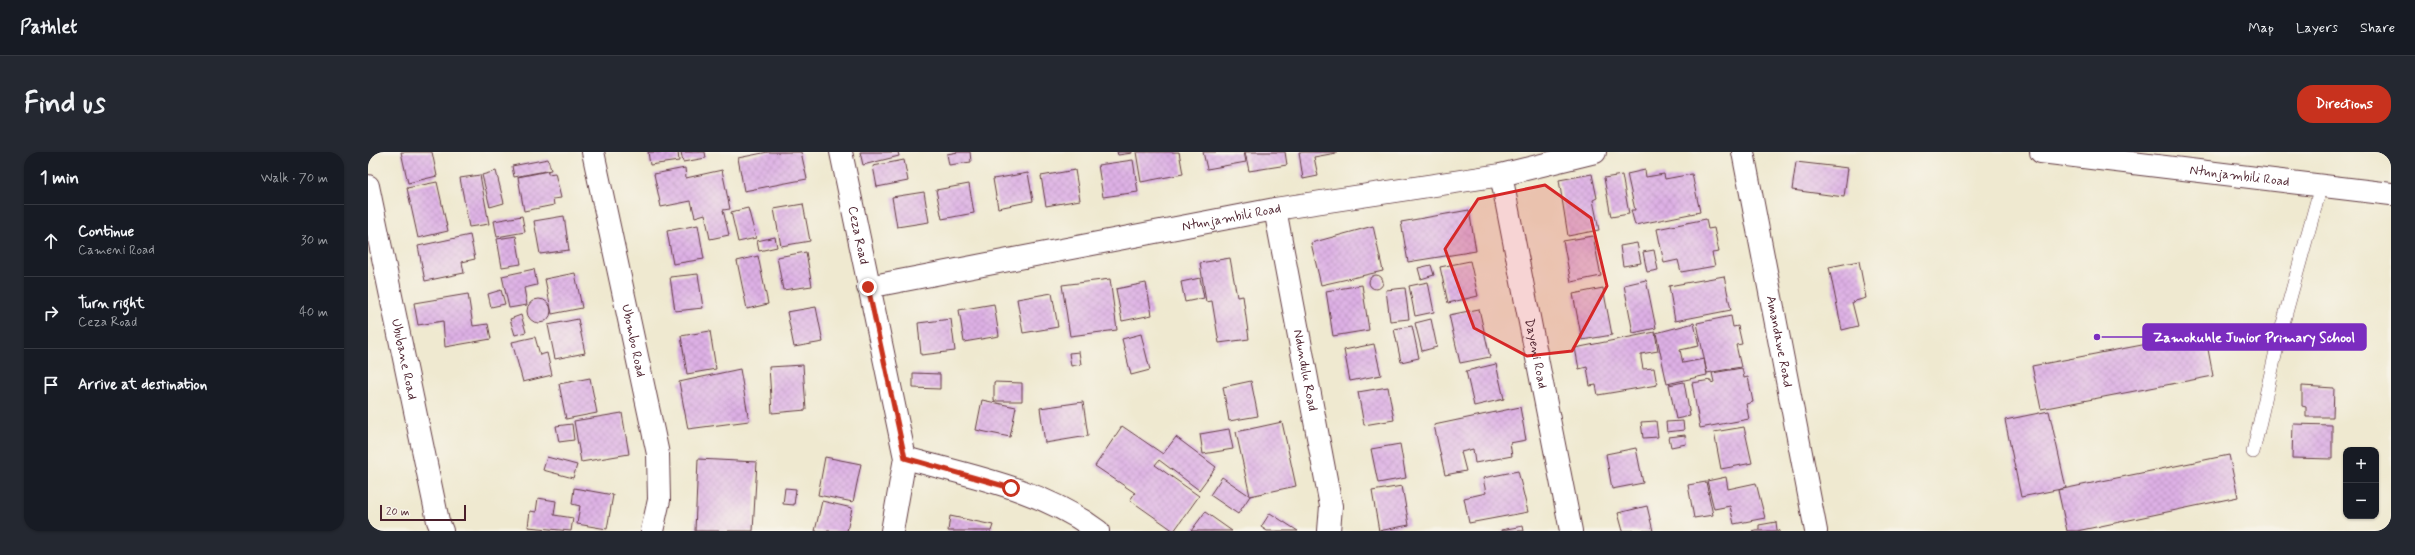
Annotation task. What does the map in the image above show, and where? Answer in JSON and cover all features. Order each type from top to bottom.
[{"type":"street","name":"Ubombo Road","points":[[593,152],[658,454],[659,500],[652,531]]},
{"type":"street","name":"Ceza Road","points":[[840,152],[905,458],[892,531]]},
{"type":"street","name":"Ntunjambili Road","points":[[868,287],[1275,209],[1501,175],[1595,152]]},
{"type":"street","name":"Amandawe Road","points":[[1743,152],[1816,531]]},
{"type":"street","name":"Ntunjambili Road","points":[[2041,152],[2391,194]]},
{"type":"street","name":"Dayeni Road","points":[[1501,175],[1571,531]]},
{"type":"street","name":"Ububane Road","points":[[368,186],[438,521],[442,531]]},
{"type":"street","name":"Ndundulu Road","points":[[1275,209],[1331,506],[1329,531]]},
{"type":"street","points":[[905,458],[1011,488],[1052,503],[1098,531]]},
{"type":"lane","points":[[2252,452],[2279,338],[2321,186]]},
{"type":"highlighted area","points":[[1545,185],[1591,218],[1607,286],[1572,351],[1527,356],[1474,328],[1445,249],[1478,199]]},
{"type":"building","points":[[401,152],[432,152],[437,176],[408,183]]},
{"type":"building","points":[[648,152],[678,152],[679,161],[650,165]]},
{"type":"building","points":[[681,152],[705,152],[706,158],[683,162]]},
{"type":"building","points":[[768,152],[801,152],[807,179],[744,191],[738,158]]},
{"type":"building","points":[[860,152],[898,152],[899,156],[863,165]]},
{"type":"building","points":[[970,152],[971,162],[949,165],[947,154]]},
{"type":"building","points":[[1117,152],[1132,152],[1132,153],[1118,155]]},
{"type":"building","points":[[1136,152],[1179,152],[1183,174],[1141,182]]},
{"type":"building","points":[[1203,152],[1244,152],[1246,162],[1207,169]]},
{"type":"building","points":[[1245,152],[1285,152],[1287,165],[1249,171]]},
{"type":"building","points":[[1299,152],[1336,153],[1314,157],[1318,176],[1303,179]]},
{"type":"building","points":[[548,159],[551,170],[514,177],[512,166]]},
{"type":"building","points":[[904,160],[908,181],[877,187],[873,166]]},
{"type":"building","points":[[1133,160],[1138,192],[1103,197],[1098,165]]},
{"type":"building","points":[[1796,162],[1848,168],[1844,197],[1792,190]]},
{"type":"building","points":[[685,168],[686,178],[722,170],[730,209],[723,210],[729,235],[710,239],[705,214],[695,217],[691,201],[661,207],[654,174]]},
{"type":"building","points":[[1075,170],[1080,200],[1046,206],[1041,176]]},
{"type":"building","points":[[1645,170],[1646,177],[1664,174],[1665,179],[1692,174],[1700,212],[1635,225],[1631,210],[1635,210],[1627,174]]},
{"type":"building","points":[[496,171],[504,203],[490,207],[482,175]]},
{"type":"building","points":[[548,171],[548,174],[555,173],[561,198],[553,199],[554,205],[524,211],[518,177]]},
{"type":"building","points":[[1028,173],[1033,201],[998,208],[993,179]]},
{"type":"building","points":[[1592,174],[1597,198],[1593,200],[1599,230],[1568,236],[1559,180]]},
{"type":"building","points":[[480,175],[489,224],[469,227],[460,178]]},
{"type":"building","points":[[1622,175],[1629,214],[1611,217],[1604,178]]},
{"type":"building","points":[[437,182],[448,231],[418,238],[407,188]]},
{"type":"building","points":[[969,184],[974,213],[942,219],[936,190]]},
{"type":"building","points":[[924,192],[929,222],[897,227],[892,197]]},
{"type":"building","points":[[803,204],[810,241],[781,246],[774,209]]},
{"type":"building","points":[[748,208],[756,238],[738,242],[731,212]]},
{"type":"building","points":[[1469,210],[1476,251],[1408,262],[1401,222]]},
{"type":"building","points":[[522,216],[525,232],[497,237],[494,221]]},
{"type":"building","points":[[564,216],[569,250],[540,254],[534,221]]},
{"type":"building","points":[[1706,219],[1708,229],[1714,228],[1719,252],[1712,253],[1715,266],[1681,272],[1678,260],[1664,263],[1657,229]]},
{"type":"building","points":[[698,225],[704,259],[673,264],[667,231]]},
{"type":"building","points":[[1373,226],[1383,271],[1321,285],[1311,243]]},
{"type":"building","points":[[470,235],[475,259],[462,262],[464,273],[425,281],[418,246]]},
{"type":"building","points":[[516,236],[521,264],[502,267],[497,239]]},
{"type":"building","points":[[1593,236],[1601,276],[1571,282],[1563,241]]},
{"type":"building","points":[[775,237],[777,247],[759,251],[757,241]]},
{"type":"building","points":[[1637,243],[1641,263],[1623,266],[1620,246]]},
{"type":"building","points":[[1654,250],[1658,270],[1647,272],[1643,252]]},
{"type":"building","points":[[806,252],[812,286],[783,290],[777,257]]},
{"type":"building","points":[[758,256],[768,304],[747,309],[737,261]]},
{"type":"building","points":[[1230,258],[1237,297],[1243,296],[1249,339],[1219,343],[1212,301],[1206,302],[1200,263]]},
{"type":"building","points":[[1470,261],[1478,296],[1448,303],[1440,267]]},
{"type":"building","points":[[1859,261],[1866,298],[1852,302],[1858,326],[1842,330],[1829,267]]},
{"type":"building","points":[[1431,265],[1434,275],[1421,279],[1418,268]]},
{"type":"building","points":[[534,269],[537,285],[524,288],[527,305],[509,308],[502,276]]},
{"type":"building","points":[[575,273],[582,308],[552,314],[545,279]]},
{"type":"building","points":[[698,274],[703,308],[675,311],[670,277]]},
{"type":"building","points":[[1376,275],[1381,277],[1383,282],[1381,287],[1376,289],[1371,287],[1369,282],[1371,277]]},
{"type":"building","points":[[1724,276],[1731,310],[1675,321],[1669,286]]},
{"type":"building","points":[[1200,278],[1204,298],[1185,302],[1181,282]]},
{"type":"building","points":[[1110,279],[1117,330],[1070,336],[1062,285]]},
{"type":"building","points":[[1646,280],[1656,328],[1633,333],[1624,285]]},
{"type":"building","points":[[1428,282],[1434,312],[1415,316],[1409,286]]},
{"type":"building","points":[[1146,283],[1152,315],[1122,321],[1116,289]]},
{"type":"building","points":[[1362,285],[1369,330],[1333,336],[1326,291]]},
{"type":"building","points":[[1405,288],[1409,319],[1390,321],[1386,290]]},
{"type":"building","points":[[1603,288],[1612,335],[1582,340],[1573,294]]},
{"type":"building","points":[[501,290],[505,304],[491,307],[488,294]]},
{"type":"building","points":[[1052,293],[1058,327],[1023,333],[1017,299]]},
{"type":"building","points":[[468,294],[473,326],[488,324],[491,339],[445,347],[443,321],[418,325],[414,303]]},
{"type":"building","points":[[539,299],[544,300],[550,306],[550,316],[544,322],[539,323],[534,322],[528,316],[527,311],[528,306],[534,300]]},
{"type":"building","points":[[994,304],[999,336],[964,342],[959,310]]},
{"type":"building","points":[[816,307],[823,342],[794,347],[787,312]]},
{"type":"building","points":[[1479,309],[1490,357],[1460,363],[1449,315]]},
{"type":"building","points":[[521,315],[526,332],[515,335],[510,319]]},
{"type":"building","points":[[1731,316],[1733,327],[1738,326],[1742,344],[1736,345],[1741,367],[1707,373],[1697,323]]},
{"type":"building","points":[[578,319],[585,353],[555,359],[548,325]]},
{"type":"building","points":[[951,319],[955,351],[921,355],[918,323]]},
{"type":"building","points":[[1431,319],[1437,347],[1422,351],[1415,323]]},
{"type":"building","points":[[1694,323],[1699,346],[1680,350],[1683,363],[1704,359],[1707,375],[1667,384],[1656,333]]},
{"type":"building","points":[[1412,326],[1419,358],[1401,362],[1394,329]]},
{"type":"building","points":[[710,331],[716,369],[687,374],[681,336]]},
{"type":"building","points":[[1655,332],[1658,351],[1641,354],[1641,358],[1643,369],[1654,368],[1657,385],[1598,395],[1596,385],[1590,386],[1587,367],[1579,369],[1575,348]]},
{"type":"building","points":[[2205,333],[2213,376],[2041,409],[2032,366]]},
{"type":"building","points":[[1141,334],[1150,370],[1131,375],[1122,339]]},
{"type":"building","points":[[535,337],[540,355],[547,353],[552,375],[523,382],[512,342]]},
{"type":"building","points":[[1374,344],[1381,375],[1350,381],[1344,350]]},
{"type":"building","points":[[1079,352],[1081,364],[1071,366],[1069,353]]},
{"type":"building","points":[[1496,364],[1504,399],[1474,406],[1466,371]]},
{"type":"building","points":[[803,365],[806,410],[772,413],[769,367]]},
{"type":"building","points":[[1742,368],[1744,378],[1748,377],[1753,402],[1746,404],[1749,419],[1700,428],[1692,383],[1711,380],[1711,383],[1714,382],[1712,373]]},
{"type":"building","points":[[740,369],[749,421],[688,429],[679,382]]},
{"type":"building","points":[[913,373],[940,374],[940,389],[913,388]]},
{"type":"building","points":[[590,378],[597,413],[566,419],[559,384]]},
{"type":"building","points":[[1251,381],[1258,416],[1229,421],[1223,387]]},
{"type":"building","points":[[994,382],[1022,383],[1022,401],[994,401]]},
{"type":"building","points":[[1684,382],[1690,416],[1676,419],[1669,385]]},
{"type":"building","points":[[2302,386],[2334,388],[2333,417],[2306,417],[2306,407],[2302,406]]},
{"type":"building","points":[[1388,387],[1394,420],[1364,425],[1358,392]]},
{"type":"building","points":[[982,400],[1016,407],[1010,437],[976,430]]},
{"type":"building","points":[[1083,402],[1088,436],[1045,443],[1040,408]]},
{"type":"building","points":[[1520,407],[1526,440],[1510,443],[1512,456],[1475,463],[1473,449],[1461,452],[1466,471],[1445,475],[1434,425]]},
{"type":"building","points":[[2049,411],[2066,488],[2021,497],[2005,420]]},
{"type":"building","points":[[622,413],[629,454],[581,462],[574,421]]},
{"type":"building","points":[[1656,421],[1658,437],[1643,438],[1641,422]]},
{"type":"building","points":[[1683,421],[1684,430],[1667,432],[1666,422]]},
{"type":"building","points":[[1282,422],[1296,486],[1250,496],[1236,432]]},
{"type":"building","points":[[572,424],[574,440],[559,442],[556,426]]},
{"type":"building","points":[[2293,424],[2332,425],[2332,459],[2292,458]]},
{"type":"building","points":[[1122,426],[1163,454],[1176,437],[1216,467],[1199,490],[1159,460],[1155,465],[1199,496],[1174,531],[1130,500],[1135,493],[1095,466]]},
{"type":"building","points":[[1744,427],[1752,463],[1721,469],[1714,432]]},
{"type":"building","points":[[1229,429],[1233,449],[1203,454],[1200,434]]},
{"type":"building","points":[[1685,435],[1686,444],[1671,447],[1669,437]]},
{"type":"building","points":[[1400,444],[1406,478],[1378,483],[1371,449]]},
{"type":"building","points":[[1636,448],[1643,483],[1612,489],[1606,454]]},
{"type":"building","points":[[2229,455],[2238,497],[2077,531],[2067,531],[2058,490]]},
{"type":"building","points":[[547,457],[577,465],[573,478],[543,470]]},
{"type":"building","points":[[825,457],[861,464],[853,502],[818,495]]},
{"type":"building","points":[[698,459],[757,462],[753,531],[695,531]]},
{"type":"building","points":[[1518,471],[1528,512],[1469,523],[1464,498],[1486,493],[1483,478]]},
{"type":"building","points":[[1222,477],[1250,496],[1238,514],[1210,495]]},
{"type":"building","points":[[1726,477],[1728,489],[1756,483],[1765,518],[1734,524],[1730,506],[1714,509],[1707,481]]},
{"type":"building","points":[[1706,482],[1713,515],[1694,518],[1688,485]]},
{"type":"building","points":[[1402,486],[1409,525],[1379,531],[1372,491]]},
{"type":"building","points":[[574,488],[613,495],[607,529],[577,524],[580,506],[572,504]]},
{"type":"building","points":[[785,488],[796,489],[794,505],[783,504]]},
{"type":"building","points":[[538,498],[556,501],[554,515],[573,518],[571,531],[528,527],[530,511],[536,512]]},
{"type":"building","points":[[822,501],[852,508],[847,531],[815,531]]},
{"type":"building","points":[[1647,506],[1653,531],[1623,531],[1618,513]]},
{"type":"building","points":[[1205,512],[1232,531],[1191,531]]},
{"type":"building","points":[[1270,513],[1298,531],[1267,531],[1261,527]]},
{"type":"building","points":[[950,516],[993,525],[991,531],[948,531]]},
{"type":"building","points":[[1776,522],[1777,530],[1780,531],[1752,531],[1759,529],[1759,525]]},
{"type":"building","points":[[1523,526],[1524,531],[1501,531],[1501,530]]},
{"type":"place","name":"Zamokuhle Junior Primary School","points":[[2097,337]]},
{"type":"route","points":[[868,287],[905,458],[1011,488]]}]
